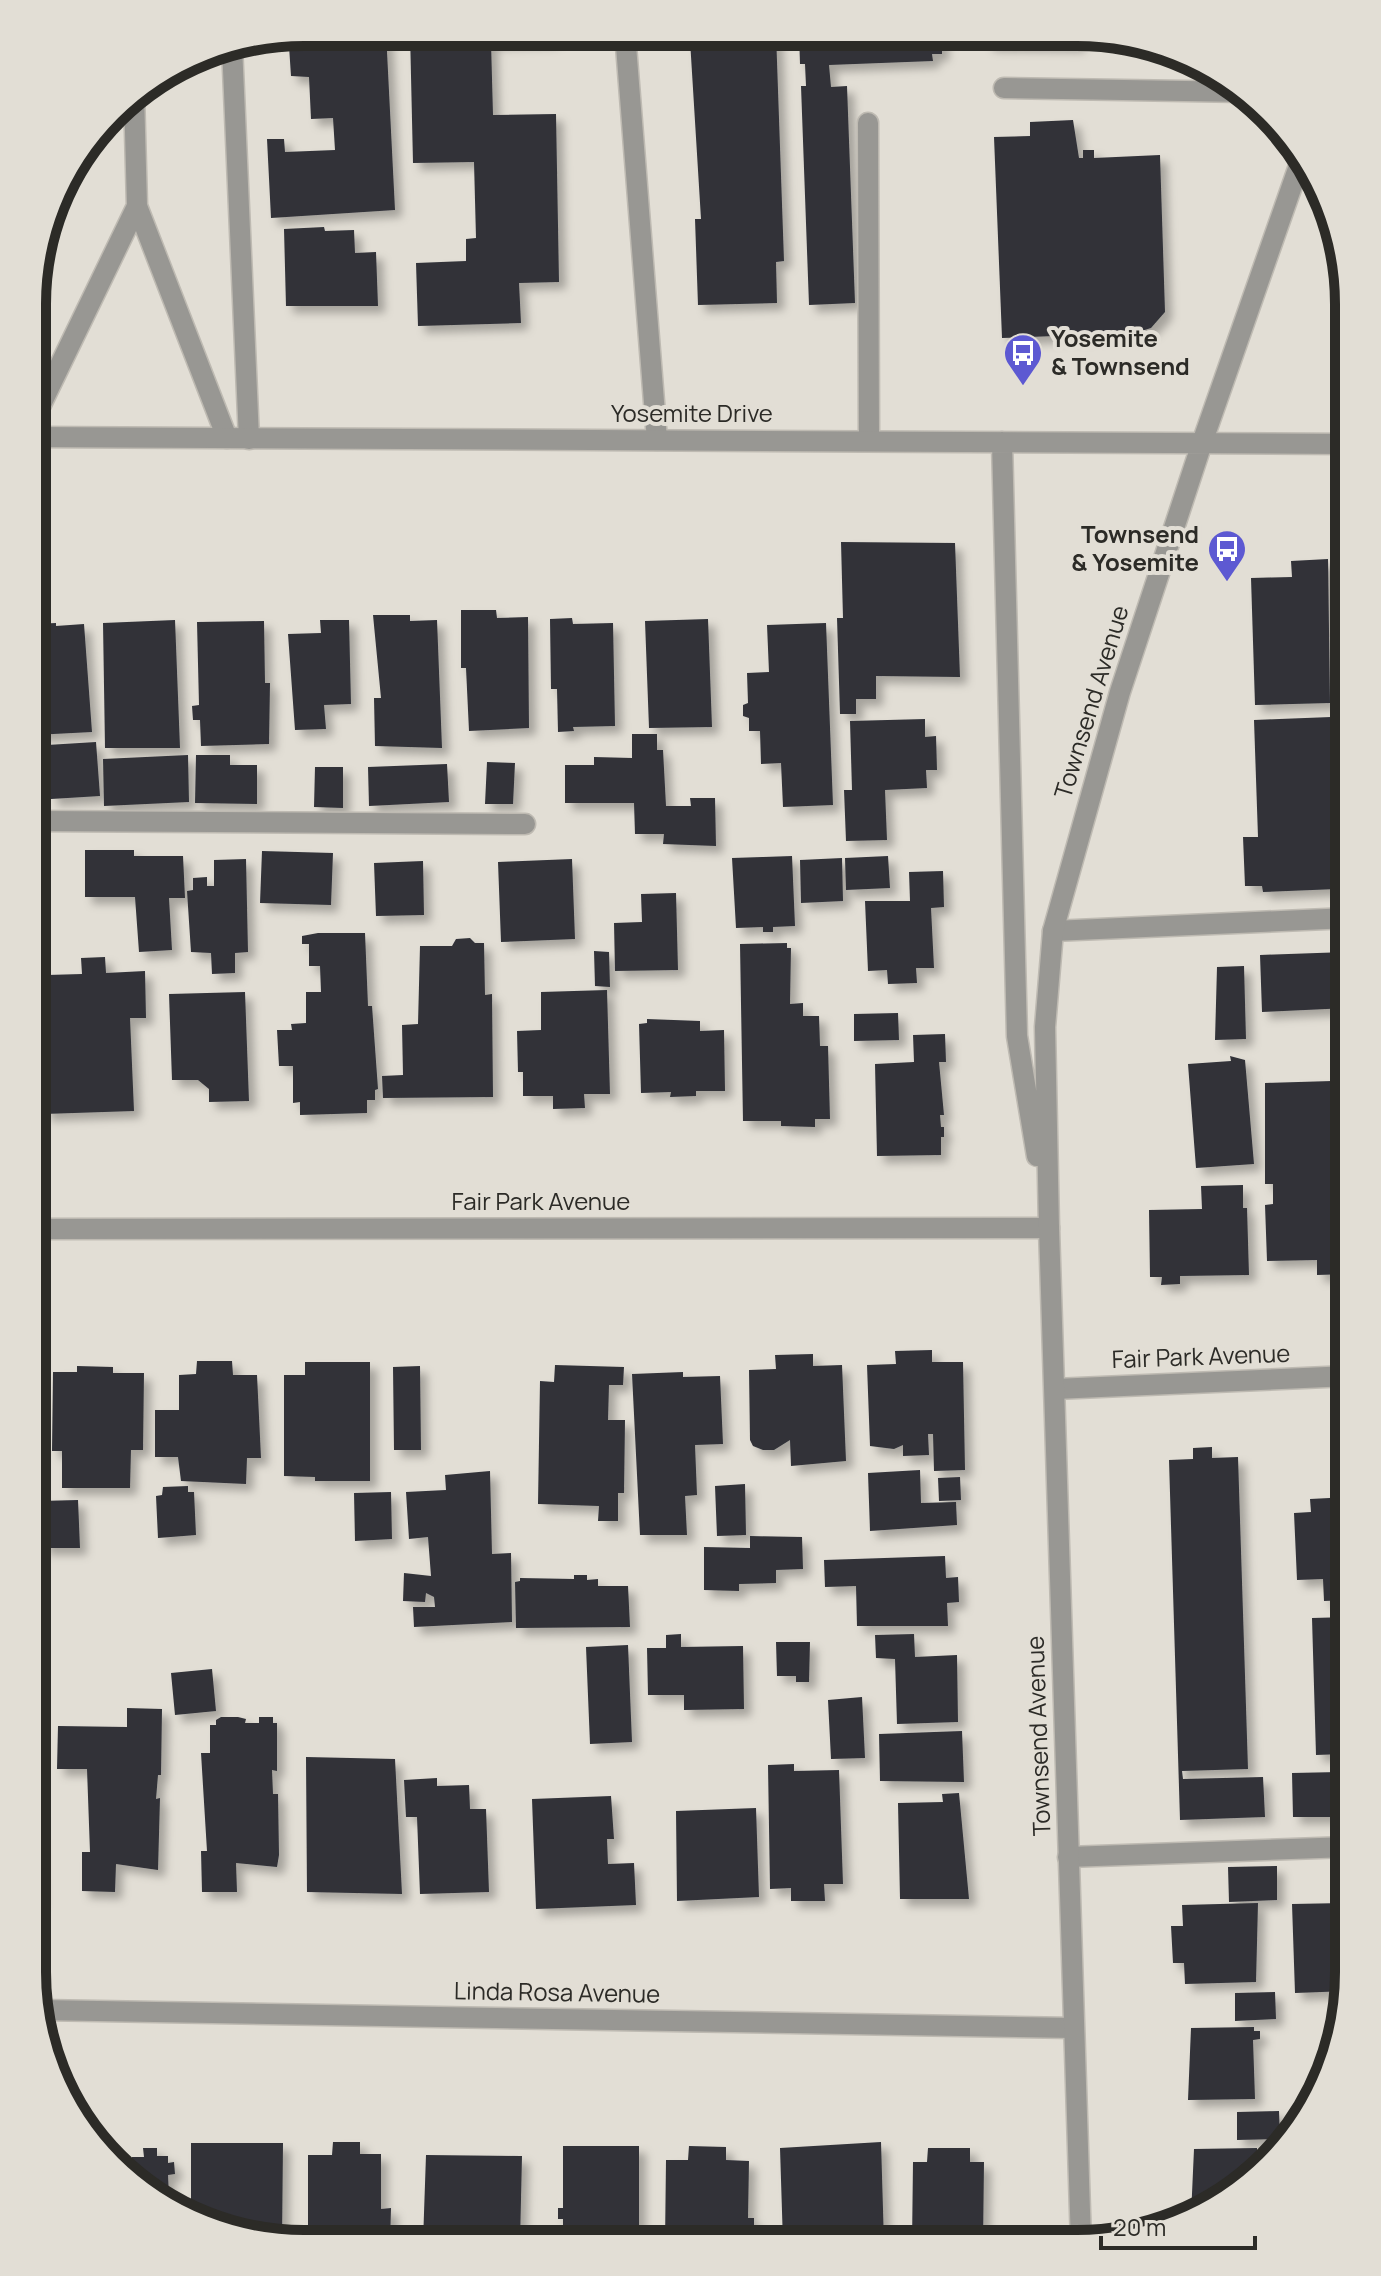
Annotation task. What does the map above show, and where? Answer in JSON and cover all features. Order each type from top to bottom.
[{"type":"street","points":[[626,46],[657,440]]},
{"type":"street","points":[[232,56],[249,439]]},
{"type":"street","points":[[1004,88],[1223,92]]},
{"type":"street","points":[[134,110],[137,206],[227,438]]},
{"type":"street","points":[[868,123],[869,441]]},
{"type":"street","name":"Townsend Avenue","points":[[1081,2230],[1049,1228],[1045,1027],[1053,931],[1120,692],[1202,443],[1297,171]]},
{"type":"street","points":[[46,394],[137,206]]},
{"type":"street","name":"Yosemite Drive","points":[[46,437],[1335,444]]},
{"type":"street","name":"Townsend Avenue","points":[[1002,442],[1017,1036],[1049,1228]]},
{"type":"street","points":[[46,821],[525,824]]},
{"type":"street","points":[[1053,931],[1335,919]]},
{"type":"street","name":"Fair Park Avenue","points":[[46,1229],[1049,1228]]},
{"type":"street","name":"Fair Park Avenue","points":[[1055,1389],[1334,1377]]},
{"type":"street","points":[[1068,1857],[1334,1847]]},
{"type":"street","name":"Linda Rosa Avenue","points":[[50,2010],[1073,2028]]},
{"type":"building","points":[[387,46],[395,210],[271,218],[267,139],[284,139],[285,152],[335,150],[333,118],[311,119],[309,77],[291,76],[289,47]]},
{"type":"building","points":[[410,46],[491,46],[493,115],[556,114],[559,282],[519,283],[521,323],[418,326],[416,263],[466,261],[466,239],[476,238],[474,162],[413,163]]},
{"type":"building","points":[[690,46],[776,46],[784,261],[776,262],[777,303],[698,305],[695,219],[701,219]]},
{"type":"building","points":[[799,46],[942,46],[942,54],[932,54],[933,61],[829,65],[831,87],[847,86],[855,303],[809,305],[801,86],[806,86],[805,64],[800,64]]},
{"type":"building","points":[[1073,120],[1079,158],[1083,158],[1083,150],[1094,150],[1094,158],[1160,155],[1165,312],[1151,328],[1135,333],[1002,338],[994,137],[1030,136],[1030,122]]},
{"type":"building","points":[[324,227],[325,231],[354,230],[355,253],[376,252],[378,306],[286,306],[284,229]]},
{"type":"building","points":[[841,542],[955,543],[960,677],[876,676],[876,699],[856,699],[856,714],[840,714],[837,618],[843,618]]},
{"type":"building","points":[[1328,559],[1330,703],[1255,705],[1251,578],[1292,577],[1291,561]]},
{"type":"building","points":[[461,610],[496,610],[497,618],[528,617],[529,728],[469,731],[466,668],[461,668]]},
{"type":"building","points":[[373,615],[410,615],[410,621],[437,620],[442,748],[375,746],[374,698],[381,698]]},
{"type":"building","points":[[572,618],[573,624],[613,623],[615,726],[573,727],[574,731],[558,732],[557,689],[551,689],[550,619]]},
{"type":"building","points":[[708,619],[712,727],[649,728],[645,621]]},
{"type":"building","points":[[175,620],[180,748],[105,748],[103,623]]},
{"type":"building","points":[[320,620],[349,620],[351,704],[324,705],[326,729],[295,730],[288,634],[321,633]]},
{"type":"building","points":[[264,621],[265,683],[270,683],[269,744],[201,746],[200,720],[193,720],[192,706],[199,705],[197,622]]},
{"type":"building","points":[[46,623],[56,623],[56,626],[84,624],[92,732],[46,734]]},
{"type":"building","points":[[826,623],[833,805],[783,807],[781,763],[761,764],[760,731],[749,731],[749,718],[743,716],[743,705],[748,703],[747,673],[769,672],[767,625]]},
{"type":"building","points":[[1331,717],[1335,889],[1263,892],[1262,886],[1245,886],[1243,837],[1258,837],[1254,720]]},
{"type":"building","points":[[925,719],[925,737],[936,736],[937,770],[926,770],[927,788],[885,790],[887,840],[846,841],[844,790],[852,790],[850,721]]},
{"type":"building","points":[[632,734],[657,734],[657,750],[663,750],[666,806],[691,806],[690,798],[715,798],[716,846],[663,844],[664,834],[635,834],[634,803],[565,803],[565,765],[594,765],[594,757],[632,758]]},
{"type":"building","points":[[96,742],[100,796],[51,799],[47,745]]},
{"type":"building","points":[[188,755],[189,802],[104,806],[103,759]]},
{"type":"building","points":[[196,755],[230,755],[230,765],[257,765],[257,804],[195,803]]},
{"type":"building","points":[[487,762],[515,763],[513,804],[485,804]]},
{"type":"building","points":[[447,764],[449,802],[369,806],[368,767]]},
{"type":"building","points":[[315,767],[343,767],[343,808],[314,807]]},
{"type":"building","points":[[85,850],[134,850],[134,856],[183,856],[185,898],[169,898],[172,950],[139,952],[135,897],[85,897]]},
{"type":"building","points":[[262,851],[333,853],[331,905],[260,903]]},
{"type":"building","points":[[792,856],[795,926],[773,927],[773,932],[763,932],[763,927],[736,928],[732,858]]},
{"type":"building","points":[[888,856],[890,888],[846,890],[845,858]]},
{"type":"building","points":[[842,858],[843,901],[801,903],[800,860]]},
{"type":"building","points":[[246,859],[248,952],[235,953],[235,973],[212,974],[211,953],[191,952],[187,891],[193,890],[193,878],[207,877],[207,886],[214,886],[214,860]]},
{"type":"building","points":[[572,859],[575,939],[501,942],[498,862]]},
{"type":"building","points":[[423,861],[424,915],[376,916],[374,863]]},
{"type":"building","points":[[943,871],[944,907],[931,908],[934,968],[916,968],[917,983],[888,984],[887,970],[868,971],[865,901],[910,901],[909,872]]},
{"type":"building","points":[[676,893],[678,970],[615,971],[614,923],[642,922],[641,894]]},
{"type":"building","points":[[365,933],[368,1006],[372,1006],[378,1089],[375,1090],[375,1100],[367,1100],[367,1113],[300,1115],[300,1102],[293,1103],[293,1066],[279,1066],[277,1030],[292,1030],[291,1024],[306,1023],[306,992],[321,992],[320,966],[309,966],[309,944],[302,944],[302,936]]},
{"type":"building","points":[[470,938],[475,943],[484,943],[485,995],[492,994],[493,1097],[383,1098],[382,1076],[403,1075],[402,1025],[418,1024],[420,946],[452,946],[456,939]]},
{"type":"building","points":[[787,943],[787,948],[791,948],[790,1004],[803,1003],[803,1016],[819,1016],[820,1046],[828,1046],[830,1119],[815,1119],[815,1127],[781,1126],[781,1121],[743,1121],[740,944]]},
{"type":"building","points":[[594,951],[609,952],[610,987],[595,986]]},
{"type":"building","points":[[1335,952],[1335,1009],[1262,1012],[1260,955]]},
{"type":"building","points":[[105,957],[106,973],[145,971],[146,1018],[130,1018],[134,1111],[46,1114],[47,975],[82,974],[81,958]]},
{"type":"building","points":[[1244,966],[1246,1039],[1215,1040],[1217,967]]},
{"type":"building","points":[[607,990],[610,1094],[584,1094],[585,1108],[553,1109],[553,1096],[523,1096],[523,1072],[518,1072],[517,1031],[541,1030],[541,992]]},
{"type":"building","points":[[245,992],[249,1101],[209,1102],[209,1089],[198,1080],[172,1080],[169,994]]},
{"type":"building","points":[[898,1013],[899,1040],[854,1041],[854,1014]]},
{"type":"building","points":[[647,1019],[700,1021],[700,1031],[724,1030],[725,1091],[696,1091],[696,1096],[670,1097],[671,1092],[641,1093],[639,1024],[647,1023]]},
{"type":"building","points":[[945,1034],[946,1062],[939,1062],[944,1115],[940,1115],[941,1127],[944,1127],[941,1155],[877,1156],[875,1064],[914,1062],[913,1035]]},
{"type":"building","points":[[1230,1056],[1245,1060],[1254,1164],[1196,1168],[1188,1064],[1231,1061]]},
{"type":"building","points":[[1332,1081],[1334,1274],[1317,1275],[1317,1260],[1267,1261],[1265,1205],[1273,1204],[1273,1184],[1265,1184],[1265,1083]]},
{"type":"building","points":[[1243,1185],[1243,1208],[1247,1208],[1249,1275],[1180,1276],[1180,1284],[1161,1285],[1162,1277],[1150,1277],[1149,1210],[1202,1209],[1201,1186]]},
{"type":"building","points":[[932,1350],[932,1362],[963,1362],[965,1470],[934,1471],[933,1434],[928,1434],[929,1455],[903,1456],[903,1445],[894,1449],[870,1446],[867,1365],[896,1364],[895,1351]]},
{"type":"building","points":[[813,1354],[813,1366],[842,1365],[846,1461],[791,1466],[790,1440],[774,1450],[763,1450],[753,1446],[750,1440],[749,1370],[776,1369],[775,1355]]},
{"type":"building","points":[[197,1361],[232,1361],[233,1375],[257,1375],[261,1458],[247,1458],[246,1484],[181,1481],[178,1457],[155,1457],[155,1410],[179,1410],[179,1375],[196,1374]]},
{"type":"building","points":[[305,1362],[370,1362],[370,1481],[315,1481],[315,1477],[284,1476],[284,1375],[305,1375]]},
{"type":"building","points":[[555,1365],[624,1367],[623,1385],[609,1385],[608,1420],[625,1420],[624,1493],[618,1493],[618,1521],[598,1521],[599,1506],[538,1504],[540,1381],[554,1382]]},
{"type":"building","points":[[77,1366],[113,1367],[113,1373],[144,1373],[143,1450],[131,1450],[130,1488],[62,1488],[62,1451],[52,1451],[53,1372],[77,1372]]},
{"type":"building","points":[[420,1366],[421,1450],[394,1450],[393,1367]]},
{"type":"building","points":[[683,1372],[683,1377],[720,1376],[723,1444],[695,1445],[697,1495],[685,1496],[687,1535],[640,1535],[632,1374]]},
{"type":"building","points":[[1212,1447],[1212,1458],[1238,1457],[1248,1769],[1182,1771],[1183,1779],[1263,1777],[1265,1817],[1180,1820],[1169,1460],[1193,1459],[1193,1448]]},
{"type":"building","points":[[920,1470],[921,1503],[956,1502],[957,1525],[870,1531],[868,1473]]},
{"type":"building","points":[[490,1471],[492,1554],[511,1553],[512,1622],[414,1627],[413,1607],[435,1607],[434,1597],[426,1593],[425,1602],[403,1601],[404,1573],[431,1576],[428,1537],[409,1539],[406,1492],[446,1490],[445,1475]]},
{"type":"building","points":[[960,1477],[961,1500],[939,1501],[938,1478]]},
{"type":"building","points":[[745,1484],[746,1535],[717,1536],[715,1486]]},
{"type":"building","points":[[188,1486],[188,1492],[194,1492],[196,1535],[158,1538],[156,1496],[162,1495],[163,1487]]},
{"type":"building","points":[[391,1492],[392,1539],[355,1541],[354,1493]]},
{"type":"building","points":[[1334,1498],[1334,1601],[1324,1601],[1323,1579],[1297,1580],[1294,1513],[1311,1512],[1310,1499]]},
{"type":"building","points":[[78,1500],[80,1548],[46,1548],[46,1501]]},
{"type":"building","points":[[750,1536],[802,1537],[803,1569],[776,1570],[776,1583],[739,1584],[739,1591],[704,1590],[704,1547],[750,1548]]},
{"type":"building","points":[[945,1556],[946,1578],[958,1577],[959,1602],[947,1603],[948,1626],[857,1626],[856,1586],[825,1587],[824,1560]]},
{"type":"building","points":[[574,1575],[587,1575],[587,1580],[598,1579],[598,1586],[628,1586],[630,1627],[516,1628],[515,1582],[520,1578],[574,1579]]},
{"type":"building","points":[[1334,1617],[1334,1754],[1316,1755],[1312,1618]]},
{"type":"building","points":[[681,1634],[681,1647],[743,1646],[744,1709],[684,1710],[684,1695],[648,1695],[647,1648],[666,1648],[666,1635]]},
{"type":"building","points":[[914,1634],[915,1657],[957,1655],[958,1722],[897,1724],[895,1659],[876,1658],[875,1635]]},
{"type":"building","points":[[776,1642],[810,1642],[809,1682],[796,1682],[796,1676],[777,1676]]},
{"type":"building","points":[[628,1645],[632,1742],[590,1744],[586,1647]]},
{"type":"building","points":[[212,1669],[216,1711],[175,1715],[171,1673]]},
{"type":"building","points":[[862,1697],[865,1758],[831,1759],[828,1700]]},
{"type":"building","points":[[127,1708],[162,1709],[161,1775],[158,1775],[156,1799],[160,1798],[158,1870],[116,1864],[115,1892],[82,1891],[82,1852],[90,1852],[87,1769],[57,1769],[58,1726],[127,1727]]},
{"type":"building","points":[[238,1717],[246,1719],[245,1723],[259,1723],[259,1717],[273,1717],[273,1723],[277,1723],[277,1771],[272,1770],[273,1794],[278,1794],[279,1855],[277,1867],[236,1863],[237,1892],[202,1892],[201,1851],[207,1851],[201,1753],[210,1753],[210,1725],[216,1725],[216,1720]]},
{"type":"building","points":[[962,1731],[964,1782],[880,1781],[879,1734]]},
{"type":"building","points":[[306,1757],[395,1759],[402,1894],[307,1892]]},
{"type":"building","points":[[794,1764],[794,1771],[839,1770],[843,1884],[824,1884],[825,1901],[791,1901],[791,1888],[770,1889],[768,1765]]},
{"type":"building","points":[[1334,1772],[1334,1817],[1293,1817],[1292,1773]]},
{"type":"building","points":[[437,1778],[437,1786],[469,1785],[470,1809],[486,1809],[489,1892],[420,1894],[417,1817],[406,1817],[404,1780]]},
{"type":"building","points":[[959,1793],[969,1899],[900,1899],[898,1803],[943,1802],[942,1794]]},
{"type":"building","points":[[611,1796],[614,1839],[607,1839],[608,1864],[634,1863],[636,1905],[536,1909],[532,1799]]},
{"type":"building","points":[[756,1808],[759,1897],[677,1901],[676,1811]]},
{"type":"building","points":[[1277,1866],[1277,1900],[1229,1902],[1228,1867]]},
{"type":"building","points":[[1258,1903],[1256,1982],[1185,1984],[1184,1963],[1173,1963],[1171,1926],[1183,1926],[1182,1905]]},
{"type":"building","points":[[1334,1903],[1334,1992],[1295,1993],[1292,1904]]},
{"type":"building","points":[[1275,1992],[1276,2019],[1235,2021],[1235,1993]]},
{"type":"building","points":[[1254,2027],[1254,2031],[1260,2031],[1260,2039],[1253,2040],[1255,2099],[1188,2100],[1191,2028]]},
{"type":"building","points":[[1279,2111],[1280,2131],[1273,2139],[1237,2140],[1237,2112]]},
{"type":"building","points":[[333,2142],[360,2142],[360,2154],[381,2154],[381,2209],[391,2208],[390,2230],[308,2230],[308,2155],[332,2155]]},
{"type":"building","points":[[881,2142],[884,2230],[783,2230],[780,2148]]},
{"type":"building","points":[[191,2143],[283,2143],[282,2229],[237,2221],[191,2203]]},
{"type":"building","points":[[563,2146],[639,2146],[639,2230],[563,2230],[563,2219],[558,2219],[558,2208],[563,2208]]},
{"type":"building","points":[[689,2146],[726,2147],[726,2160],[749,2161],[748,2218],[754,2218],[754,2230],[665,2230],[666,2160],[688,2160]]},
{"type":"building","points":[[143,2148],[157,2148],[157,2156],[168,2156],[168,2163],[174,2162],[175,2174],[168,2175],[169,2191],[132,2163],[132,2157],[144,2157]]},
{"type":"building","points":[[928,2148],[970,2148],[970,2162],[984,2162],[983,2230],[912,2230],[913,2162],[927,2162]]},
{"type":"building","points":[[1257,2148],[1257,2151],[1262,2151],[1234,2177],[1192,2202],[1194,2149]]},
{"type":"building","points":[[426,2155],[522,2156],[520,2230],[423,2230]]},
{"type":"place","name":"Yosemite & Townsend","points":[[1023,387]]},
{"type":"place","name":"Townsend & Yosemite","points":[[1227,583]]}]
